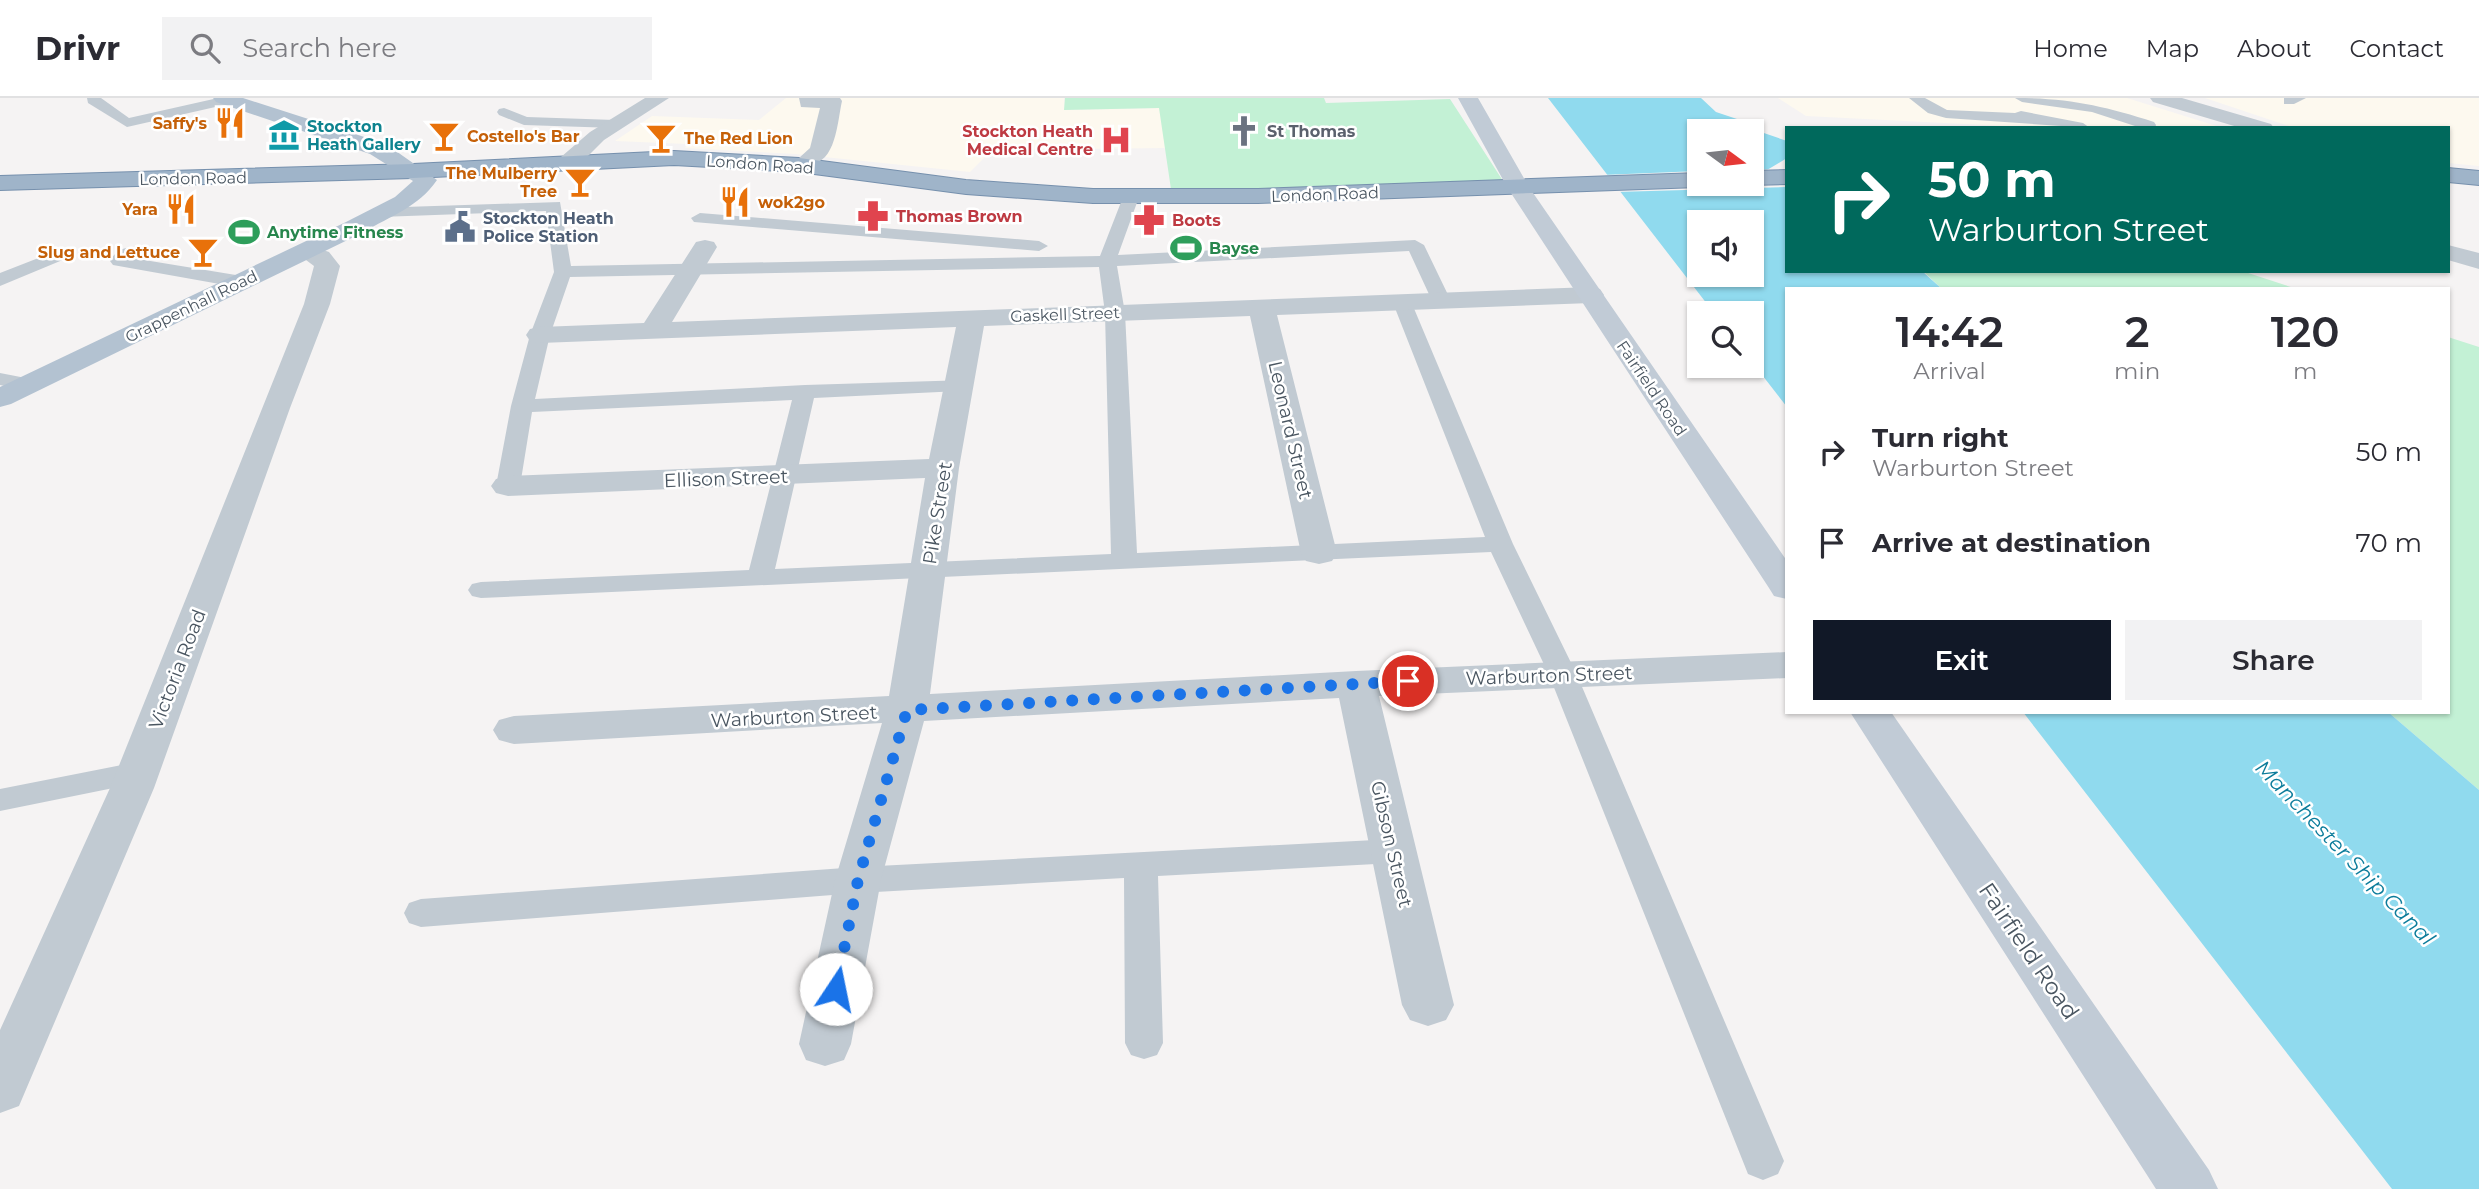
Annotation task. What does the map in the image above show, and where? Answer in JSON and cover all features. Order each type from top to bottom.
[{"type":"highway","name":"London Road","points":[[0,183],[413,171],[628,159],[799,165],[966,187],[1131,197],[1258,196],[1687,180]]},
{"type":"highway","points":[[2450,175],[2479,178]]},
{"type":"highway","points":[[1764,178],[1785,177]]},
{"type":"highway","points":[[2450,184],[2479,185]]},
{"type":"main road","name":"Fairfield Road","points":[[1468,98],[1518,187],[1785,585]]},
{"type":"main road","points":[[225,99],[378,149],[413,171]]},
{"type":"main road","name":"Grappenhall Road","points":[[0,398],[410,199],[426,180],[413,171]]},
{"type":"main road","name":"Fairfield Road","points":[[1871,714],[2189,1189]]},
{"type":"street","points":[[569,162],[615,124],[659,98]]},
{"type":"street","points":[[809,98],[808,103],[832,101],[820,150],[810,158]]},
{"type":"street","points":[[2160,98],[2257,126]]},
{"type":"street","points":[[654,329],[705,247]]},
{"type":"street","name":"Victoria Road","points":[[0,1089],[17,1021],[137,773],[317,304],[327,267],[320,257],[306,251]]},
{"type":"street","points":[[2450,253],[2479,261]]},
{"type":"street","name":"Gaskell Street","points":[[540,335],[1591,295]]},
{"type":"street","name":"Leonard Street","points":[[1262,308],[1319,553]]},
{"type":"street","name":"Pike Street","points":[[825,1044],[858,880],[907,710],[943,468],[972,318]]},
{"type":"street","name":"Ellison Street","points":[[508,486],[943,468]]},
{"type":"street","name":"Warburton Street","points":[[514,730],[1356,684],[1785,665]]},
{"type":"street","name":"Gibson Street","points":[[1356,684],[1428,1005]]},
{"type":"lane","points":[[94,98],[93,100],[127,123],[225,99]]},
{"type":"lane","points":[[1916,98],[1933,110],[1946,114],[2037,118]]},
{"type":"lane","points":[[1938,98],[1952,107],[2008,112],[2074,126]]},
{"type":"lane","points":[[1969,98],[2008,112]]},
{"type":"lane","points":[[2022,98],[2094,108],[2149,124],[2145,126]]},
{"type":"lane","points":[[504,112],[524,121],[615,124]]},
{"type":"lane","points":[[1124,562],[1115,313],[1109,256],[1131,197]]},
{"type":"lane","points":[[380,212],[554,206],[563,272],[540,335],[522,406],[508,486]]},
{"type":"lane","points":[[700,218],[1109,256]]},
{"type":"lane","points":[[563,272],[1415,245],[1441,300]]},
{"type":"lane","points":[[126,253],[119,261],[242,282]]},
{"type":"lane","points":[[0,280],[59,255],[12,256]]},
{"type":"lane","points":[[1403,303],[1500,544],[1563,675],[1763,1161]]},
{"type":"lane","points":[[0,379],[28,385]]},
{"type":"lane","points":[[522,406],[960,385]]},
{"type":"lane","points":[[760,578],[805,391]]},
{"type":"lane","points":[[481,590],[928,572],[1500,544]]},
{"type":"lane","points":[[0,800],[137,773]]},
{"type":"lane","points":[[421,913],[858,880],[1394,851]]},
{"type":"lane","points":[[1141,865],[1144,1043]]},
{"type":"shaded area","points":[[786,98],[1064,98],[1065,110],[1160,108],[1165,148],[992,150],[970,172],[795,154],[685,148],[687,144],[615,141],[652,116],[759,120]]},
{"type":"shaded area","points":[[1778,98],[2127,98],[2217,126],[2005,126],[1806,116]]},
{"type":"shaded area","points":[[2205,98],[2479,98],[2479,166],[2450,163],[2450,126],[2289,126]]},
{"type":"green space","points":[[1065,98],[1324,98],[1326,103],[1450,99],[1505,184],[1172,196],[1159,108],[1064,110]]},
{"type":"green space","points":[[1925,273],[2248,273],[2291,287],[1940,287]]},
{"type":"green space","points":[[2450,338],[2479,347],[2479,790],[2390,714],[2450,714]]},
{"type":"water","points":[[1548,98],[1701,98],[1716,112],[1737,119],[1687,119],[1687,196],[1764,196],[1764,133],[1785,140],[1785,159],[1767,170],[1785,178],[1785,273],[1924,273],[1940,287],[1785,287],[1785,404],[1764,377],[1764,301],[1705,301],[1694,287],[1764,287],[1764,210],[1687,210],[1687,278]]},
{"type":"water","name":"Manchester Ship Canal","points":[[2025,714],[2390,714],[2479,790],[2479,1189],[2392,1189]]},
{"type":"pier","points":[[1776,169],[1785,174],[1785,187],[1764,188],[1764,170]]},
{"type":"pier","points":[[1687,171],[1687,190],[1616,192],[1602,175]]},
{"type":"place","name":"Saffy's","points":[[230,123]]},
{"type":"place","name":"St Thomas","points":[[1244,131]]},
{"type":"place","name":"Stockton Heath Gallery","points":[[284,135]]},
{"type":"place","name":"Costello's Bar","points":[[444,136]]},
{"type":"place","name":"The Red Lion","points":[[661,138]]},
{"type":"place","name":"Stockton Heath Medical Centre","points":[[1116,140]]},
{"type":"place","name":"The Mulberry Tree","points":[[580,182]]},
{"type":"place","name":"wok2go","points":[[735,202]]},
{"type":"place","name":"Yara","points":[[181,209]]},
{"type":"place","name":"Thomas Brown","points":[[873,216]]},
{"type":"place","name":"Boots","points":[[1149,220]]},
{"type":"place","name":"Stockton Heath Police Station","points":[[460,227]]},
{"type":"place","name":"Anytime Fitness","points":[[244,232]]},
{"type":"place","name":"Bayse","points":[[1186,248]]},
{"type":"place","name":"Slug and Lettuce","points":[[203,252]]},
{"type":"route","points":[[836,989],[858,880],[907,710],[1408,681]]}]
